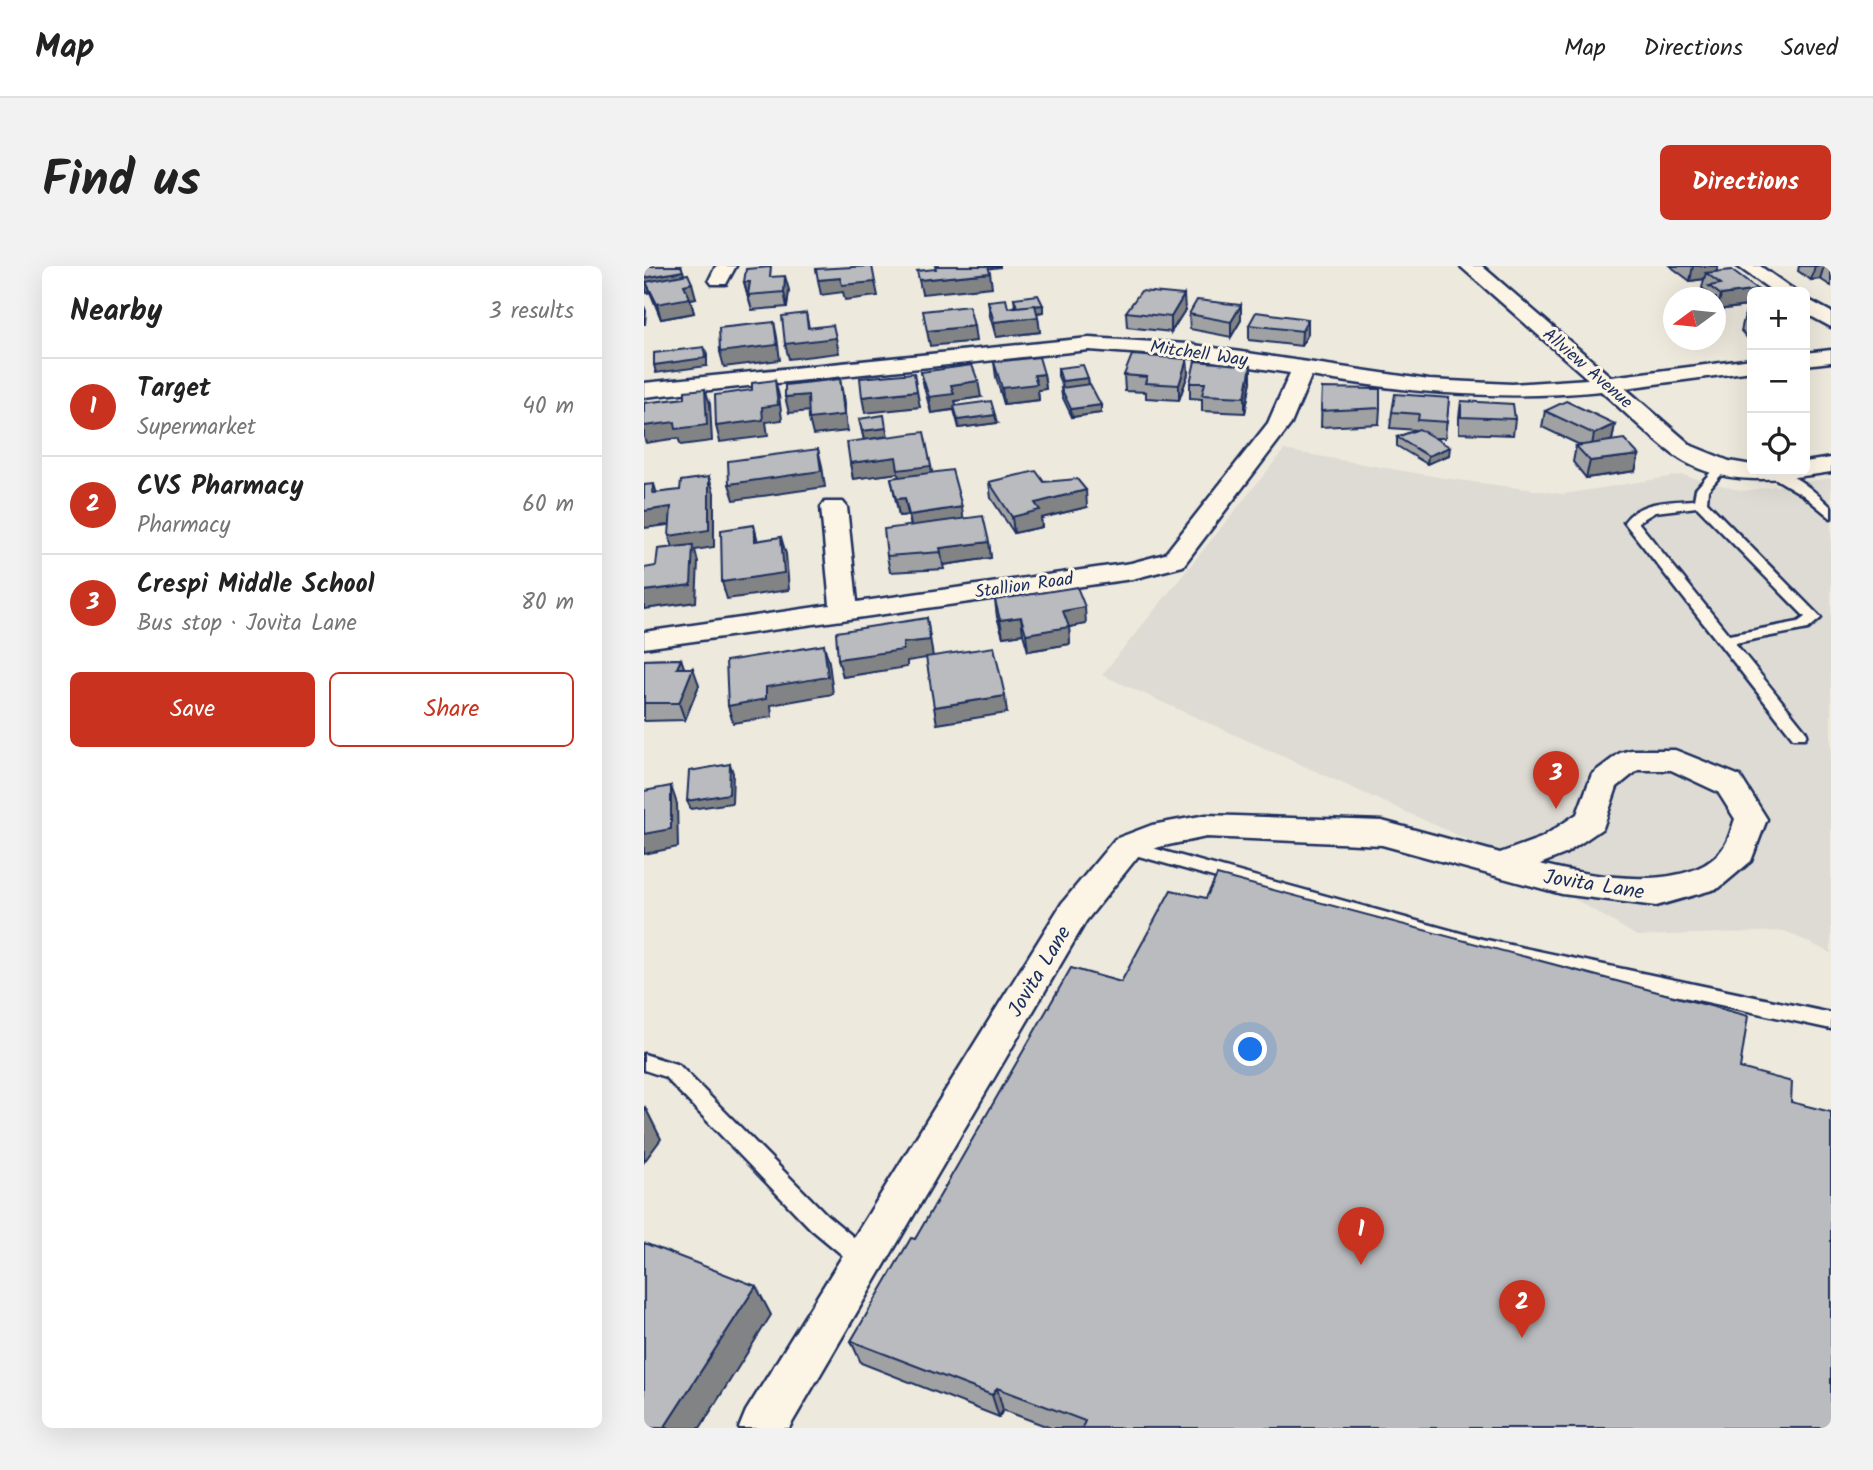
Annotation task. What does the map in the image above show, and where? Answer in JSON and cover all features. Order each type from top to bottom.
[{"type":"street","name":"Allview Avenue","points":[[1470,266],[1684,451],[1715,466]]},
{"type":"street","points":[[1747,266],[1779,287]]},
{"type":"street","points":[[1810,307],[1831,321]]},
{"type":"street","name":"Mitchell Way","points":[[644,390],[1089,344],[1135,344],[1405,384],[1477,390],[1539,390],[1747,366]]},
{"type":"street","points":[[1810,358],[1831,356]]},
{"type":"street","name":"Stallion Road","points":[[644,640],[1132,571],[1174,560],[1279,424],[1303,369]]},
{"type":"street","points":[[1810,468],[1831,465]]},
{"type":"street","points":[[1715,466],[1747,472]]},
{"type":"street","points":[[834,507],[844,610]]},
{"type":"street","name":"Jovita Lane","points":[[764,1428],[1074,912],[1127,847],[1152,837],[1206,827],[1382,833],[1499,866],[1562,882],[1656,893],[1707,879],[1739,853],[1751,819],[1729,784],[1675,760],[1631,760],[1602,782],[1591,820],[1553,846],[1499,866]]},
{"type":"lane","points":[[1700,503],[1702,489],[1715,466]]},
{"type":"lane","points":[[1788,476],[1831,514]]},
{"type":"lane","points":[[1700,503],[1645,510],[1635,515],[1631,522],[1799,734]]},
{"type":"lane","points":[[1700,503],[1814,618],[1803,626],[1727,640]]},
{"type":"lane","points":[[1127,847],[1482,946],[1831,1021]]},
{"type":"lane","points":[[644,1062],[672,1071],[819,1222],[866,1261]]},
{"type":"shaded area","points":[[1284,450],[1444,478],[1564,494],[1682,475],[1743,491],[1831,478],[1831,953],[1785,931],[1637,936],[1497,853],[1102,675]]},
{"type":"building","points":[[644,266],[681,266],[683,271],[644,278]]},
{"type":"building","points":[[872,266],[875,282],[842,285],[840,278],[818,280],[816,269]]},
{"type":"building","points":[[935,266],[988,266],[990,273],[919,280],[917,271],[936,269]]},
{"type":"building","points":[[771,267],[770,277],[785,276],[784,292],[748,295],[750,282],[744,282],[746,269]]},
{"type":"building","points":[[1731,270],[1754,287],[1747,287],[1747,291],[1726,294],[1726,287],[1709,286],[1721,284],[1706,273]]},
{"type":"building","points":[[688,274],[692,283],[684,285],[690,298],[657,304],[646,282]]},
{"type":"building","points":[[1141,291],[1184,295],[1171,317],[1126,312]]},
{"type":"building","points":[[1038,295],[1043,305],[1017,307],[1014,298]]},
{"type":"building","points":[[1006,299],[1008,308],[1035,305],[1038,317],[994,322],[988,301]]},
{"type":"building","points":[[1197,300],[1241,305],[1231,322],[1189,314]]},
{"type":"building","points":[[969,306],[974,326],[927,331],[923,311]]},
{"type":"building","points":[[1256,312],[1308,319],[1302,331],[1249,325]]},
{"type":"building","points":[[806,313],[808,328],[833,325],[836,338],[785,344],[782,316]]},
{"type":"building","points":[[774,322],[777,345],[720,352],[719,328]]},
{"type":"building","points":[[704,347],[705,358],[654,365],[654,353]]},
{"type":"building","points":[[1132,355],[1187,359],[1179,385],[1145,383],[1147,377],[1124,375]]},
{"type":"building","points":[[1039,357],[1044,374],[1034,375],[1037,384],[1002,388],[994,362]]},
{"type":"building","points":[[1195,361],[1251,366],[1245,397],[1202,395],[1205,383],[1190,383]]},
{"type":"building","points":[[972,365],[978,381],[951,385],[954,394],[929,397],[921,372]]},
{"type":"building","points":[[1083,365],[1088,378],[1062,381],[1058,368]]},
{"type":"building","points":[[914,373],[917,391],[862,397],[860,378]]},
{"type":"building","points":[[840,379],[844,415],[809,419],[808,395],[785,397],[785,385]]},
{"type":"building","points":[[775,380],[778,405],[762,407],[763,420],[716,426],[715,395],[752,390],[752,383]]},
{"type":"building","points":[[1090,384],[1101,405],[1071,409],[1061,388]]},
{"type":"building","points":[[1322,388],[1380,389],[1380,408],[1321,411]]},
{"type":"building","points":[[705,389],[707,425],[676,429],[675,422],[644,426],[644,403],[685,398],[685,391]]},
{"type":"building","points":[[1395,394],[1449,398],[1447,422],[1418,420],[1419,414],[1392,412]]},
{"type":"building","points":[[991,401],[995,415],[958,420],[954,406]]},
{"type":"building","points":[[1461,401],[1513,404],[1515,419],[1461,417]]},
{"type":"building","points":[[1566,401],[1615,424],[1594,434],[1545,411]]},
{"type":"building","points":[[884,415],[886,428],[862,431],[859,419]]},
{"type":"building","points":[[1419,429],[1450,447],[1428,456],[1397,437]]},
{"type":"building","points":[[924,432],[931,466],[898,470],[896,457],[850,463],[847,442]]},
{"type":"building","points":[[1624,439],[1639,455],[1590,461],[1576,446]]},
{"type":"building","points":[[818,449],[821,471],[729,484],[728,461]]},
{"type":"building","points":[[952,470],[962,507],[909,515],[905,498],[896,499],[891,478]]},
{"type":"building","points":[[1036,471],[1044,482],[1077,479],[1086,490],[1035,503],[1040,510],[1012,517],[989,482]]},
{"type":"building","points":[[709,477],[709,530],[669,536],[671,507],[644,511],[644,485],[654,484],[653,493],[680,490],[681,481]]},
{"type":"building","points":[[983,516],[989,542],[940,548],[941,552],[887,556],[884,529]]},
{"type":"building","points":[[754,525],[755,541],[781,537],[784,573],[722,582],[721,530]]},
{"type":"building","points":[[693,545],[691,585],[644,591],[644,568],[656,566],[658,549]]},
{"type":"building","points":[[1077,587],[1085,607],[1063,611],[1069,627],[1026,634],[1021,617],[1000,620],[995,600]]},
{"type":"building","points":[[927,618],[930,640],[903,643],[903,650],[838,659],[836,632]]},
{"type":"building","points":[[824,645],[828,677],[766,687],[766,699],[728,706],[726,661]]},
{"type":"building","points":[[994,647],[1005,696],[934,707],[926,657]]},
{"type":"building","points":[[681,659],[677,668],[693,668],[679,703],[644,703],[644,660]]},
{"type":"building","points":[[730,764],[729,794],[687,801],[689,771]]},
{"type":"building","points":[[671,786],[671,829],[644,834],[644,791]]},
{"type":"building","points":[[1217,875],[1748,1016],[1740,1068],[1792,1082],[1791,1102],[1831,1112],[1831,1428],[1082,1428],[1085,1421],[997,1388],[992,1395],[851,1341],[911,1238],[915,1239],[1071,968],[1121,982],[1171,890],[1206,898]]},
{"type":"building","points":[[644,1243],[756,1286],[664,1428],[644,1428]]},
{"type":"place","name":"Crespi Middle School","points":[[1556,809]]},
{"type":"place","name":"Target","points":[[1361,1265]]},
{"type":"place","name":"CVS Pharmacy","points":[[1522,1338]]}]
